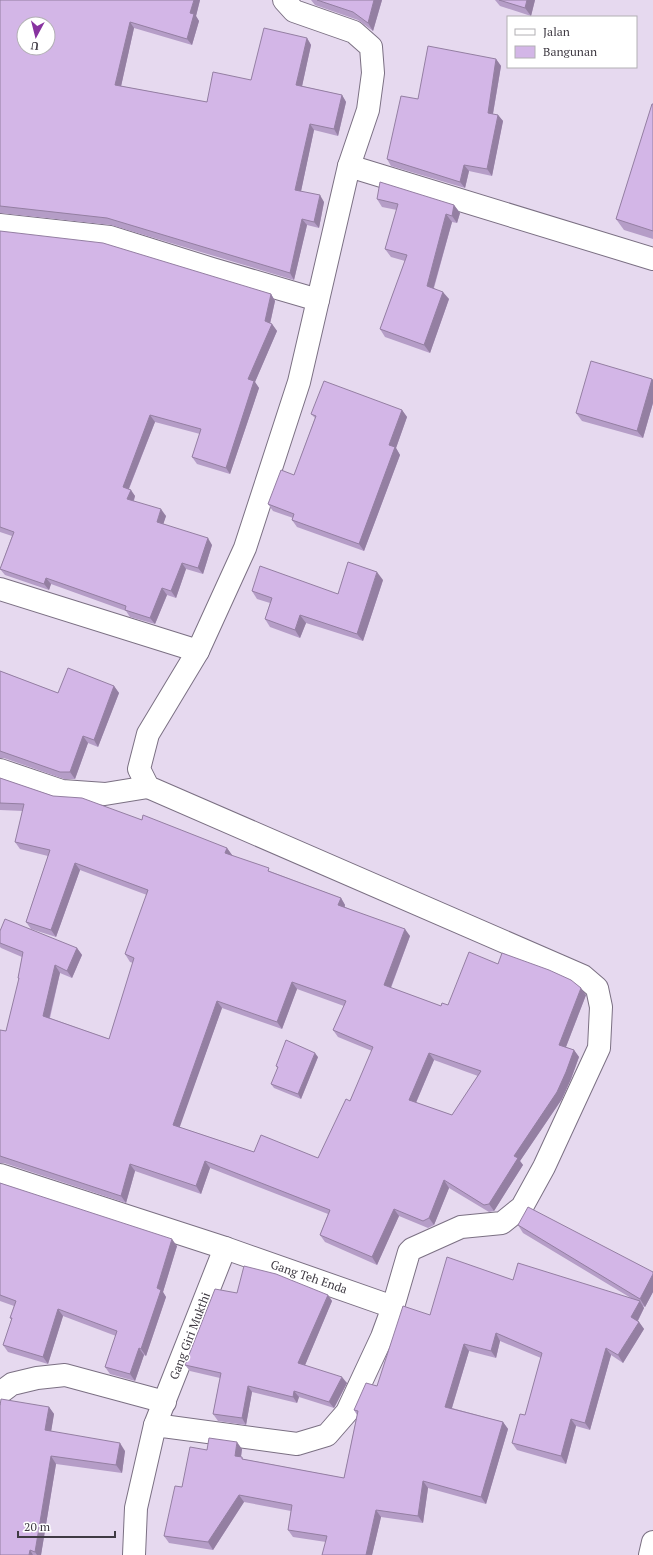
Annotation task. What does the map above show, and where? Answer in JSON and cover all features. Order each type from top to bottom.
[{"type":"street","points":[[148,787],[139,769],[148,734],[198,651],[245,548],[299,382],[349,166],[368,110],[373,73],[371,47],[354,32],[294,11],[284,0]]},
{"type":"street","points":[[349,166],[653,259]]},
{"type":"street","points":[[0,225],[110,237],[318,300]]},
{"type":"street","points":[[0,589],[198,651]]},
{"type":"street","points":[[0,770],[62,791],[105,794],[148,787],[583,976],[597,988],[601,1007],[599,1048],[544,1167],[522,1207],[502,1223],[461,1227],[412,1249],[407,1254],[393,1307],[382,1337],[347,1412],[327,1435],[297,1444],[155,1425]]},
{"type":"street","name":"Gang Teh Enda","points":[[0,1175],[225,1248],[393,1307]]},
{"type":"street","name":"Gang Giri Mukthi","points":[[134,1555],[136,1508],[155,1425],[225,1248]]},
{"type":"street","points":[[0,1393],[12,1384],[37,1378],[65,1375],[165,1402]]},
{"type":"street","points":[[650,1555],[653,1542]]},
{"type":"building","points":[[0,0],[194,0],[190,13],[194,14],[187,39],[130,22],[115,85],[207,102],[213,72],[251,80],[264,28],[307,38],[296,85],[342,95],[334,129],[310,124],[295,190],[320,195],[314,222],[302,219],[290,273],[107,218],[0,206]]},
{"type":"building","points":[[317,0],[374,0],[368,23],[353,12]]},
{"type":"building","points":[[499,0],[527,0],[525,8]]},
{"type":"building","points":[[428,46],[496,59],[488,113],[498,115],[487,169],[464,165],[460,182],[387,159],[401,96],[418,99]]},
{"type":"building","points":[[653,104],[653,231],[616,219]]},
{"type":"building","points":[[380,182],[454,205],[452,216],[446,214],[427,286],[443,292],[424,345],[380,329],[407,255],[385,249],[398,204],[377,199]]},
{"type":"building","points":[[0,231],[103,243],[271,294],[265,321],[272,324],[248,379],[254,381],[226,468],[192,457],[201,429],[150,415],[123,487],[131,490],[127,499],[161,509],[157,522],[208,538],[198,568],[182,563],[171,591],[162,588],[150,618],[125,610],[126,606],[46,578],[44,584],[0,569],[14,532],[0,527]]},
{"type":"building","points":[[591,361],[652,379],[637,431],[576,413]]},
{"type":"building","points":[[324,381],[402,410],[389,445],[395,447],[359,544],[292,520],[294,514],[268,504],[281,470],[294,475],[316,416],[311,414]]},
{"type":"building","points":[[348,562],[377,572],[357,634],[300,615],[295,630],[265,619],[272,598],[252,591],[260,566],[338,594]]},
{"type":"building","points":[[68,668],[114,686],[94,740],[83,736],[70,772],[60,772],[0,751],[0,671],[58,693]]},
{"type":"building","points":[[0,778],[53,796],[82,798],[142,820],[143,815],[227,848],[225,853],[269,868],[268,871],[341,898],[338,905],[405,929],[384,985],[441,1006],[442,1003],[448,1005],[469,952],[498,964],[502,953],[549,970],[571,980],[581,988],[559,1045],[574,1050],[566,1072],[557,1092],[514,1156],[518,1158],[489,1204],[484,1205],[444,1180],[429,1218],[423,1221],[394,1209],[372,1257],[320,1235],[330,1210],[205,1161],[196,1186],[130,1164],[121,1196],[0,1156],[0,1030],[6,1031],[19,978],[23,952],[0,943],[0,931],[5,919],[77,948],[67,971],[55,965],[43,1016],[109,1039],[134,958],[125,954],[148,890],[75,863],[51,930],[26,922],[50,850],[15,842],[24,804],[0,803]],"holes":[[[292,982],[346,1001],[333,1030],[373,1047],[350,1101],[346,1099],[318,1158],[261,1135],[254,1152],[173,1125],[217,1001],[277,1022]],[[429,1053],[481,1071],[452,1115],[409,1100]]]},
{"type":"building","points":[[286,1040],[315,1053],[298,1094],[271,1084]]},
{"type":"building","points":[[0,1183],[172,1239],[157,1288],[161,1290],[141,1349],[139,1348],[130,1374],[105,1367],[117,1331],[58,1309],[43,1357],[3,1345],[16,1301],[0,1295]]},
{"type":"building","points":[[528,1207],[653,1272],[640,1299],[518,1225]]},
{"type":"building","points":[[447,1257],[513,1280],[518,1263],[640,1301],[631,1317],[639,1322],[618,1355],[606,1348],[585,1423],[571,1419],[561,1456],[512,1443],[520,1414],[525,1415],[542,1353],[496,1333],[491,1351],[464,1344],[445,1407],[503,1422],[481,1497],[423,1481],[418,1516],[376,1510],[366,1555],[322,1555],[327,1536],[288,1530],[292,1505],[239,1495],[208,1542],[164,1536],[175,1486],[182,1487],[190,1447],[207,1450],[209,1438],[237,1442],[235,1456],[242,1457],[242,1459],[344,1478],[358,1411],[354,1410],[366,1383],[377,1386],[403,1306],[430,1315]]},
{"type":"building","points":[[244,1266],[276,1274],[328,1295],[298,1363],[342,1377],[329,1402],[294,1391],[293,1397],[248,1386],[242,1418],[213,1414],[221,1373],[185,1365],[215,1289],[237,1293]]},
{"type":"building","points":[[1,1399],[49,1407],[45,1430],[120,1443],[116,1465],[51,1456],[35,1552],[30,1550],[29,1555],[0,1555]]}]
